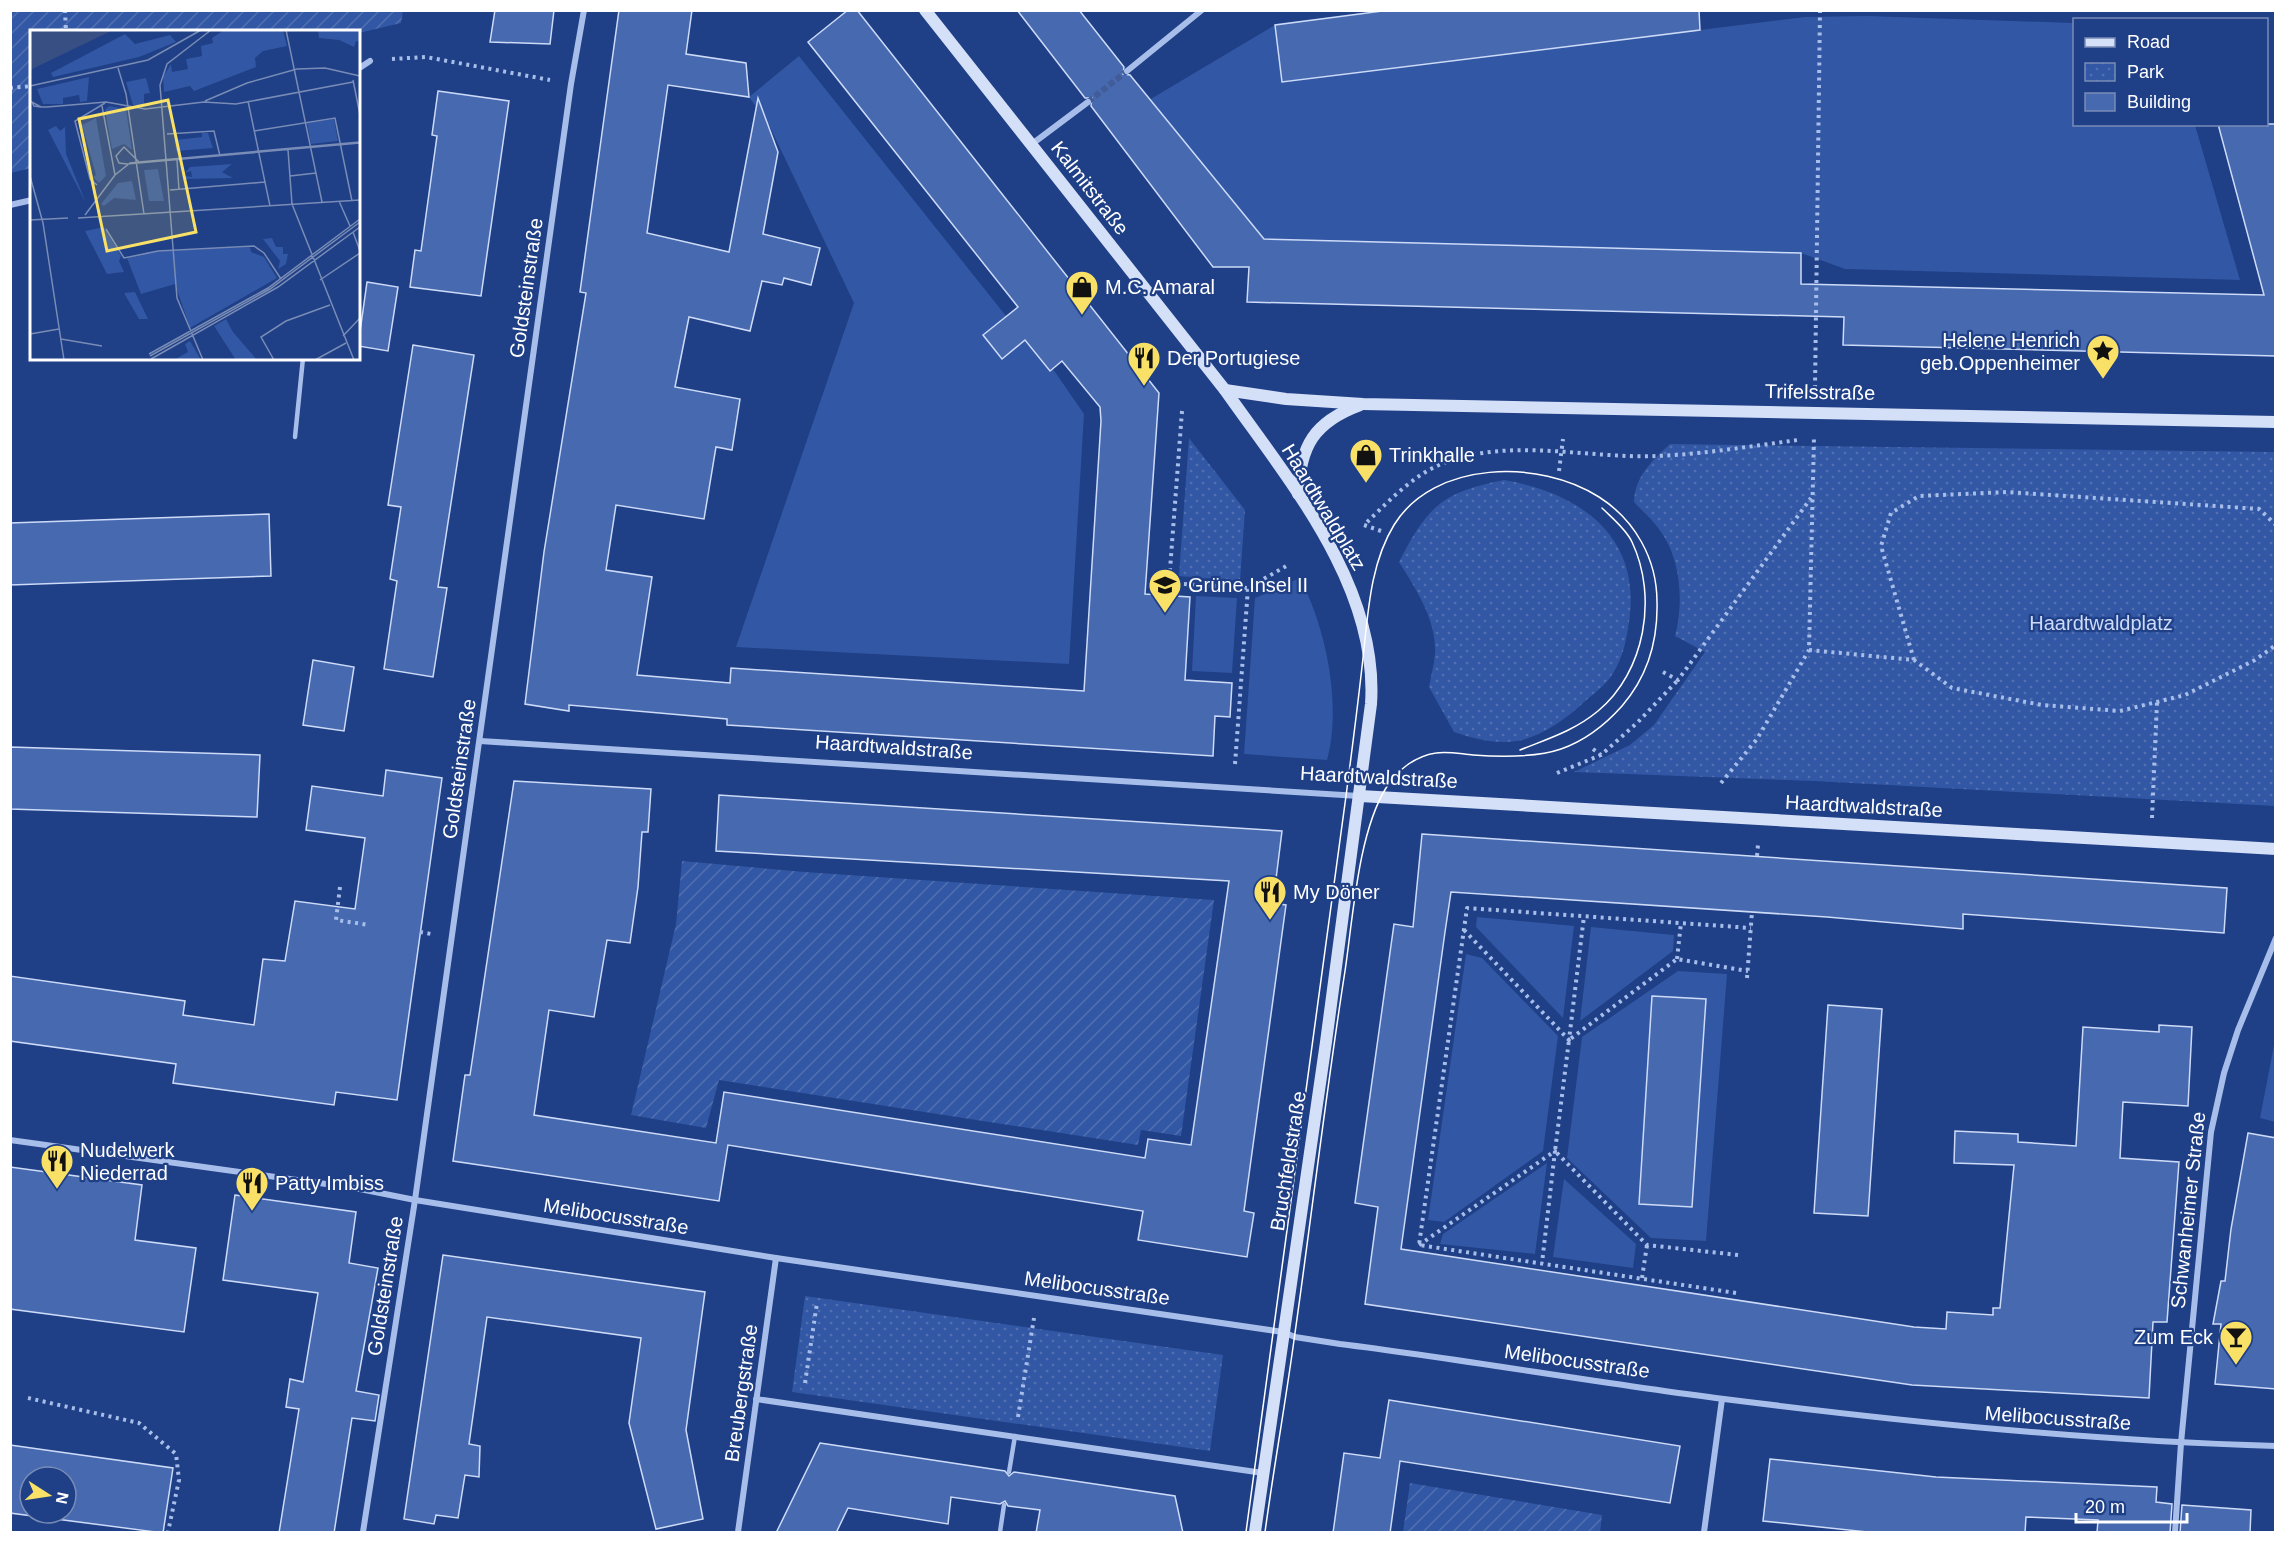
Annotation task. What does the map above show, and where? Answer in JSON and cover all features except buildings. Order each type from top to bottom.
[{"type":"street","name":"Goldsteinstraße","points":[[363,1533],[415,1200],[584,10]]},
{"type":"street","name":"Kalmitstraße","points":[[925,10],[1225,390]]},
{"type":"street","points":[[1127,71],[1202,10]]},
{"type":"street","points":[[360,68],[370,61]]},
{"type":"street","points":[[1031,145],[1088,102]]},
{"type":"street","points":[[10,205],[30,200]]},
{"type":"street","name":"Trifelsstraße","points":[[1225,390],[1286,399],[1363,404],[1814,411],[2276,422]]},
{"type":"street","name":"Haardtwaldplatz","points":[[1225,390],[1298,494],[1347,583],[1365,633],[1370,659],[1371,704],[1360,796]]},
{"type":"street","name":"Trifelsstraße","points":[[1298,494],[1304,452],[1316,432],[1331,418],[1363,404]]},
{"type":"street","name":"Haardtwaldstraße","points":[[480,741],[1360,796],[2276,849]]},
{"type":"street","name":"Bruchfeldstraße","points":[[1256,1533],[1360,796]]},
{"type":"street","name":"Schwanheimer Straße","points":[[2175,1533],[2181,1443],[2211,1132],[2224,1073],[2238,1030],[2276,938]]},
{"type":"street","name":"Melibocusstraße","points":[[10,1140],[355,1188],[415,1200],[776,1258],[1283,1332],[1295,1337],[1340,1344],[1722,1399],[1957,1427],[2181,1443],[2276,1446]]},
{"type":"street","name":"Breubergstraße","points":[[738,1533],[776,1258]]},
{"type":"street","points":[[756,1399],[1263,1473]]},
{"type":"street","points":[[1704,1533],[1722,1399]]},
{"type":"lane","points":[[295,437],[303,360]]},
{"type":"lane","points":[[1009,1472],[1015,1436]]},
{"type":"lane","points":[[1000,1533],[1004,1505]]},
{"type":"path","points":[[65,10],[66,30]]},
{"type":"path","points":[[1721,783],[1757,739],[1809,651],[1820,10]]},
{"type":"path","points":[[370,61],[426,57],[572,84]]},
{"type":"path","points":[[10,88],[30,86]]},
{"type":"path","points":[[1182,411],[1169,583],[1248,588],[1288,565]]},
{"type":"path","points":[[1559,471],[1563,439]]},
{"type":"path","points":[[1381,531],[1365,525],[1409,485],[1438,465],[1467,457],[1517,450],[1657,456],[1814,439]]},
{"type":"path","points":[[1914,660],[1881,546],[1891,513],[1919,496],[2007,492],[2259,509],[2276,525]]},
{"type":"path","points":[[1557,773],[1601,755],[1637,723],[1678,680],[1813,496]]},
{"type":"path","points":[[1235,764],[1248,588]]},
{"type":"path","points":[[1809,651],[1914,660],[1952,688],[2042,705],[2120,711],[2185,695],[2255,660],[2276,645]]},
{"type":"path","points":[[1664,672],[1678,680]]},
{"type":"path","points":[[2152,819],[2157,702]]},
{"type":"path","points":[[1593,749],[1601,755]]},
{"type":"path","points":[[340,887],[336,920],[369,925]]},
{"type":"path","points":[[1419,1245],[1467,908],[1752,928]]},
{"type":"path","points":[[1747,978],[1752,912]]},
{"type":"path","points":[[1542,1263],[1584,916]]},
{"type":"path","points":[[1677,959],[1681,923]]},
{"type":"path","points":[[1464,930],[1569,1040]]},
{"type":"path","points":[[1569,1040],[1677,959],[1748,971]]},
{"type":"path","points":[[1419,1245],[1555,1151]]},
{"type":"path","points":[[1555,1151],[1647,1245],[1738,1255]]},
{"type":"path","points":[[1419,1245],[1736,1293]]},
{"type":"path","points":[[1642,1278],[1647,1245]]},
{"type":"path","points":[[1015,1436],[1037,1296]]},
{"type":"path","points":[[803,1389],[818,1303]]},
{"type":"path","points":[[28,1398],[140,1423],[176,1454],[179,1479],[168,1533]]},
{"type":"green space","points":[[11,10],[403,10],[401,23],[360,33],[360,30],[30,30],[30,168],[11,173]]},
{"type":"green space","points":[[1868,16],[2073,23],[2073,126],[2195,126],[2240,280],[1845,269],[1801,253],[1249,239],[1149,100],[1275,25],[1282,82],[1805,17]]},
{"type":"green space","points":[[799,56],[1006,316],[983,335],[1001,358],[1025,340],[1049,371],[1053,369],[1084,414],[1069,664],[736,647],[854,303],[769,125],[749,97]]},
{"type":"green space","points":[[1189,438],[1245,510],[1240,581],[1179,576]]},
{"type":"green space","name":"Haardtwaldplatz","points":[[1670,444],[2275,452],[2275,806],[1814,781],[1574,772],[1630,745],[1654,725],[1705,652],[1675,636],[1680,595],[1672,553],[1659,529],[1634,502],[1641,477]]},
{"type":"green space","points":[[1504,480],[1532,486],[1558,496],[1581,508],[1600,524],[1615,543],[1626,566],[1631,592],[1625,644],[1618,665],[1607,681],[1553,726],[1526,739],[1501,742],[1477,739],[1454,732],[1429,687],[1435,654],[1433,630],[1418,594],[1399,562],[1418,528],[1439,505],[1465,490]]},
{"type":"green space","points":[[1300,578],[1317,620],[1329,667],[1333,715],[1327,760],[1244,754],[1255,598]]},
{"type":"green space","points":[[1196,596],[1237,598],[1232,673],[1192,671]]},
{"type":"green space","points":[[682,861],[805,872],[1214,900],[1181,1136],[1141,1130],[1138,1145],[719,1080],[706,1128],[631,1115],[676,924]]},
{"type":"green space","points":[[1477,917],[1574,926],[1563,1018],[1476,927]]},
{"type":"green space","points":[[1591,927],[1674,935],[1673,951],[1580,1021]]},
{"type":"green space","points":[[1466,954],[1482,958],[1558,1036],[1543,1151],[1444,1222],[1428,1220]]},
{"type":"green space","points":[[1678,971],[1727,974],[1706,1241],[1651,1238],[1567,1158],[1582,1037]],"holes":[[[1706,1000],[1692,1207],[1640,1204]]]},
{"type":"green space","points":[[2275,1040],[2276,1122],[2260,1118]]},
{"type":"green space","points":[[1547,1163],[1535,1254],[1440,1244],[1443,1234]]},
{"type":"green space","points":[[1564,1179],[1636,1244],[1633,1268],[1553,1257]]},
{"type":"green space","points":[[805,1296],[1223,1355],[1210,1451],[792,1392]]},
{"type":"green space","points":[[1410,1483],[1602,1515],[1600,1532],[1403,1532]]},
{"type":"tunnel","points":[[1088,102],[1127,71]]},
{"type":"tram line","points":[[1246,1532],[1375,573],[1386,540],[1394,525],[1412,504],[1435,488],[1461,478],[1489,472],[1519,472],[1548,476],[1575,485],[1612,506],[1642,542],[1656,586],[1656,630],[1650,657],[1639,683],[1622,706],[1594,731],[1570,746],[1551,752],[1518,756],[1445,752],[1421,757],[1407,765],[1395,776],[1377,807],[1369,828],[1358,876],[1265,1532]]},
{"type":"tram line","points":[[1520,750],[1570,729],[1598,711],[1614,695],[1627,676],[1636,655],[1645,609],[1640,563],[1629,537],[1602,508]]},
{"type":"place","name":"M.C. Amaral","points":[[1082,316]]},
{"type":"place","name":"Helene Henrich geb.Oppenheimer","points":[[2103,380]]},
{"type":"place","name":"Der Portugiese","points":[[1144,387]]},
{"type":"place","name":"Trinkhalle","points":[[1366,484]]},
{"type":"place","name":"Grüne Insel II","points":[[1165,614]]},
{"type":"place","name":"My Döner","points":[[1270,921]]},
{"type":"place","name":"Nudelwerk Niederrad","points":[[57,1190]]},
{"type":"place","name":"Patty Imbiss","points":[[252,1212]]},
{"type":"place","name":"Zum Eck","points":[[2236,1366]]}]
